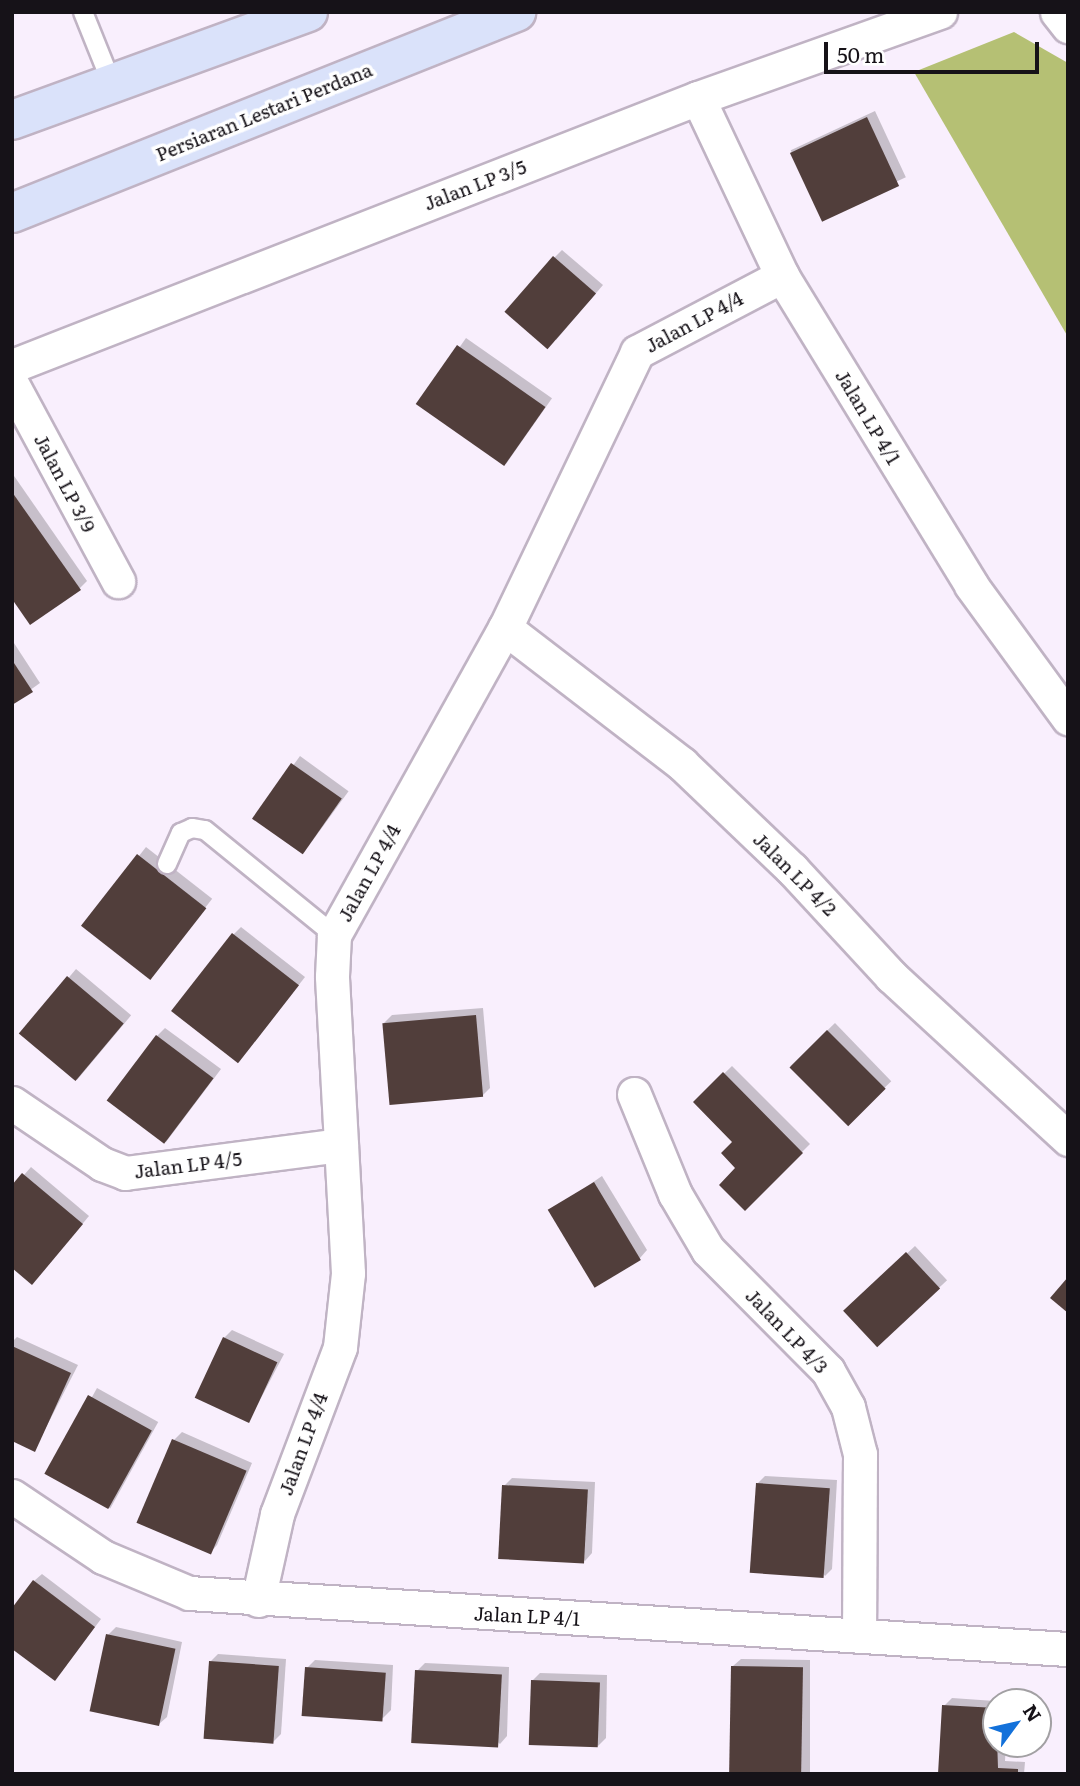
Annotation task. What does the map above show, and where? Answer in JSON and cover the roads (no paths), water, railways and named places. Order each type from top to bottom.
[{"type":"main road","points":[[12,120],[308,12]]},
{"type":"main road","name":"Persiaran Lestari Perdana","points":[[12,213],[516,12]]},
{"type":"street","name":"Jalan LP 3/5","points":[[12,366],[698,98],[940,12]]},
{"type":"street","points":[[1057,12],[1068,26]]},
{"type":"street","name":"Jalan LP 4/1","points":[[698,98],[782,276],[971,585],[1068,718]]},
{"type":"street","name":"Jalan LP 4/4","points":[[258,1600],[277,1514],[340,1347],[348,1273],[334,935],[505,628],[637,352],[782,276]]},
{"type":"street","name":"Jalan LP 3/9","points":[[12,384],[118,582]]},
{"type":"street","name":"Jalan LP 4/2","points":[[505,628],[681,764],[792,869],[891,976],[1068,1139]]},
{"type":"street","name":"Jalan LP 4/3","points":[[634,1094],[675,1194],[708,1250],[828,1371],[848,1407],[860,1454],[859,1636]]},
{"type":"street","name":"Jalan LP 4/5","points":[[12,1103],[102,1164],[125,1173],[341,1145]]},
{"type":"street","name":"Jalan LP 4/1","points":[[12,1496],[103,1557],[190,1592],[258,1600],[1068,1649]]},
{"type":"lane","points":[[83,12],[112,84]]},
{"type":"lane","points":[[167,864],[181,833],[205,830],[334,935]]}]
